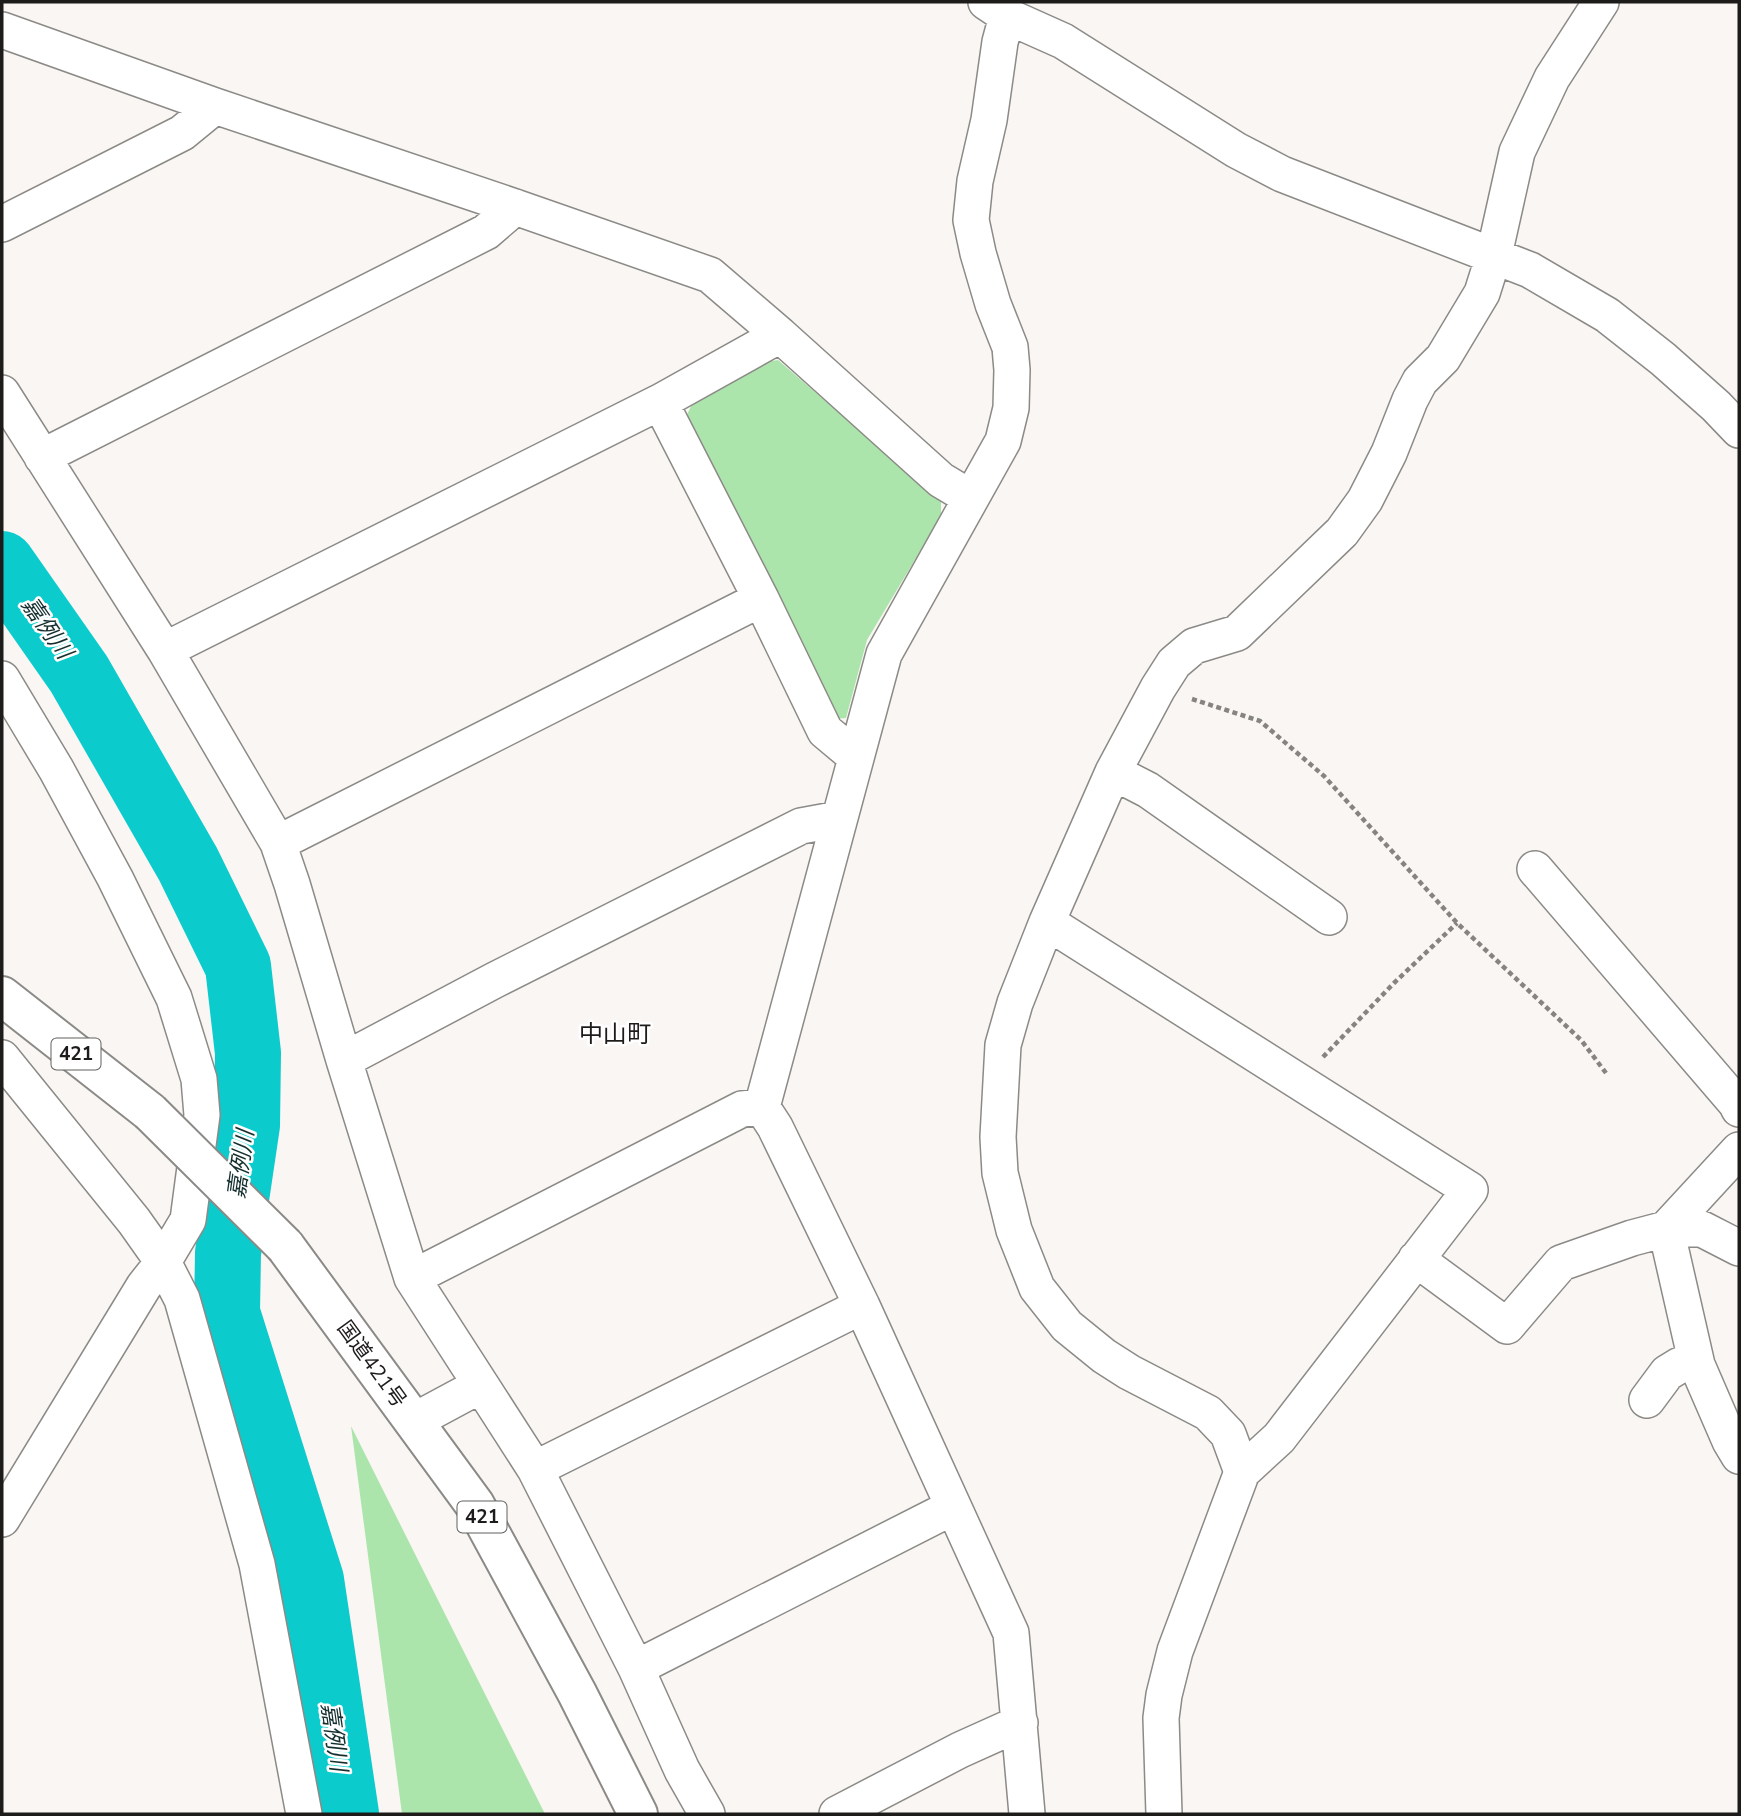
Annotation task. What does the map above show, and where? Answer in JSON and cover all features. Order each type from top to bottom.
[{"type":"highway","name":"国道421号","points":[[2,996],[150,1112],[285,1246],[475,1504],[577,1693],[638,1814]]},
{"type":"street","points":[[1242,1472],[1228,1434],[1208,1413],[1104,1356],[1067,1326],[1037,1288],[1014,1230],[1000,1173],[998,1137],[1003,1045],[1015,1003],[1047,922],[1113,772],[1158,688],[1174,663],[1194,646],[1237,633],[1342,532],[1365,500],[1420,382],[1443,358],[1482,293],[1494,255],[1517,152],[1552,78],[1601,2]]},
{"type":"street","points":[[996,9],[1063,41],[1236,150],[1282,174],[1530,270],[1607,315],[1663,359],[1739,430]]},
{"type":"street","points":[[996,9],[1000,42],[989,120],[975,181],[971,220],[993,304],[1010,348],[1011,408],[1003,441],[884,654],[762,1107],[775,1127],[862,1306],[1011,1633],[1027,1814]]},
{"type":"street","points":[[2,30],[215,106],[710,275],[941,481],[971,498]]},
{"type":"street","points":[[2,224],[182,133],[215,106]]},
{"type":"street","points":[[42,457],[486,232],[515,207]]},
{"type":"street","points":[[165,650],[660,402],[780,335]]},
{"type":"street","points":[[2,393],[165,650],[278,843],[412,1278],[535,1469],[636,1668],[682,1770],[707,1814]]},
{"type":"street","points":[[660,402],[825,731],[856,757]]},
{"type":"street","points":[[278,843],[761,599]]},
{"type":"street","points":[[2,680],[115,878],[174,998],[199,1079],[202,1115],[188,1220],[163,1262],[144,1286],[2,1519]]},
{"type":"street","points":[[1113,772],[1148,790],[1329,917]]},
{"type":"street","points":[[344,1060],[495,979],[801,826],[839,819]]},
{"type":"street","points":[[1535,869],[1739,1109]]},
{"type":"street","points":[[1047,922],[1470,1190],[1279,1438],[1242,1472],[1175,1651],[1164,1695],[1161,1718],[1164,1814]]},
{"type":"street","points":[[2,1058],[134,1221],[163,1262],[183,1298],[257,1564],[304,1814]]},
{"type":"street","points":[[412,1278],[742,1110],[762,1107]]},
{"type":"street","points":[[1666,1229],[1739,1150]]},
{"type":"street","points":[[1416,1259],[1507,1326],[1561,1263],[1632,1238],[1666,1229],[1702,1228],[1739,1248]]},
{"type":"street","points":[[1666,1229],[1697,1365],[1739,1456]]},
{"type":"street","points":[[535,1469],[862,1306]]},
{"type":"street","points":[[1647,1400],[1667,1373],[1680,1365],[1697,1365]]},
{"type":"street","points":[[414,1420],[481,1385]]},
{"type":"street","points":[[636,1668],[953,1507]]},
{"type":"street","points":[[837,1814],[960,1750],[1020,1723]]},
{"type":"path","points":[[1158,688],[1260,721],[1324,776],[1457,923],[1581,1040],[1606,1073]]},
{"type":"path","points":[[1298,1083],[1394,983],[1457,923]]},
{"type":"green space","points":[[778,360],[941,501],[941,516],[867,640],[846,718],[834,719],[683,423],[693,402],[760,363]]},
{"type":"green space","points":[[351,1426],[545,1814],[402,1814]]},
{"type":"waterway","name":"嘉例川","points":[[2,564],[79,674],[188,864],[238,966],[248,1053],[247,1125],[228,1253],[227,1313],[311,1580],[346,1814]]},
{"type":"district","name":"中山町","points":[[615,1034]]}]
